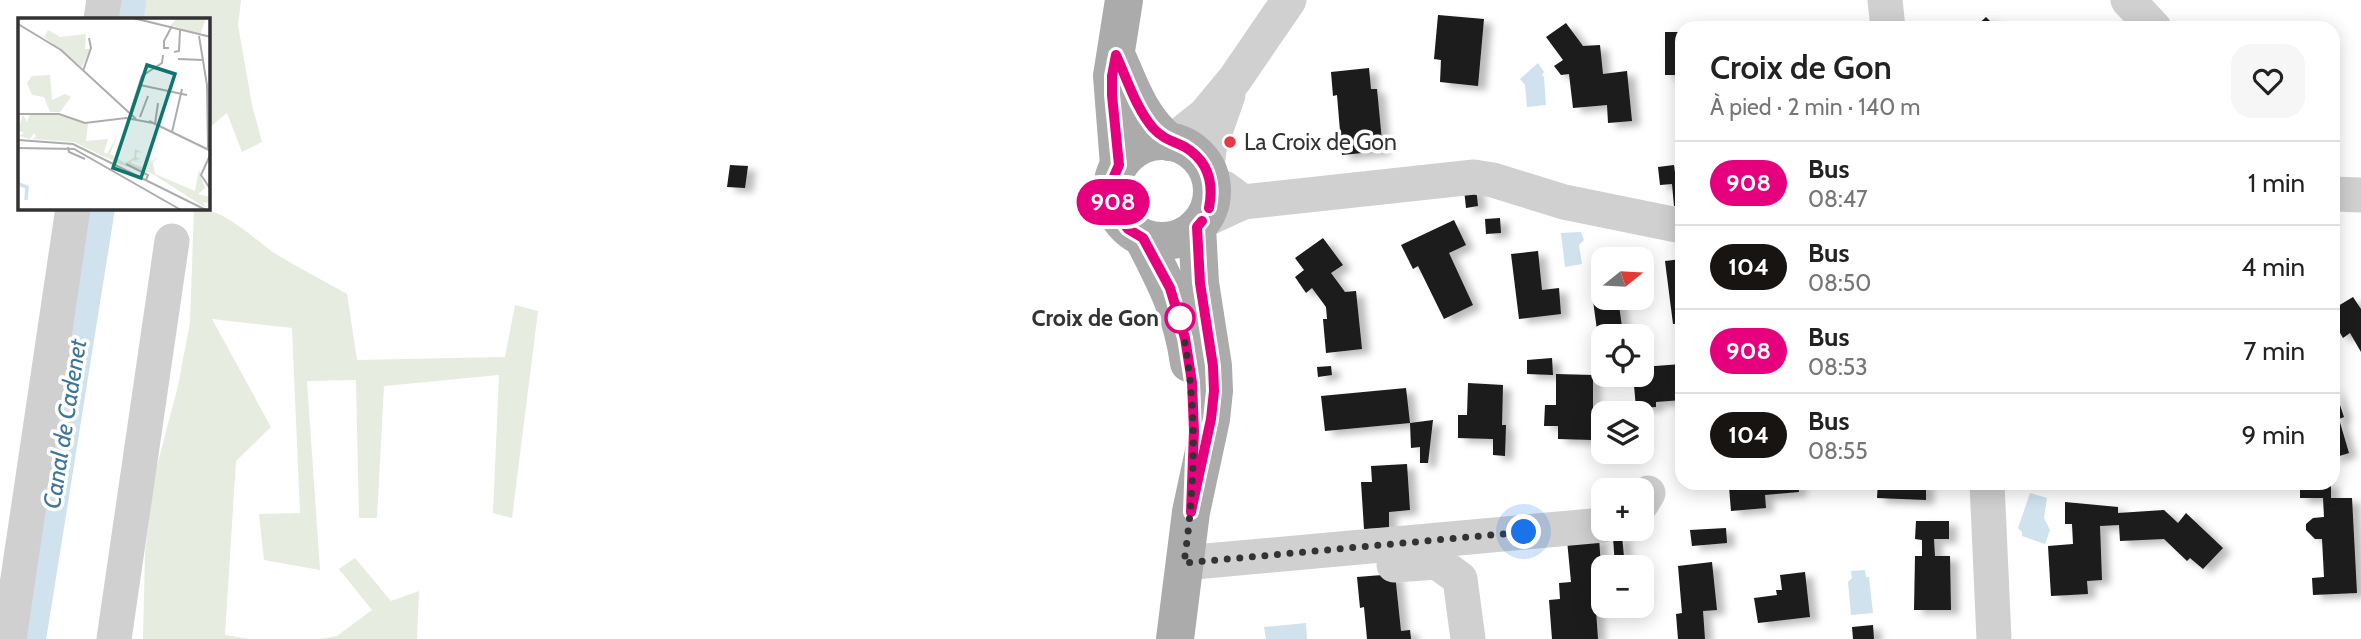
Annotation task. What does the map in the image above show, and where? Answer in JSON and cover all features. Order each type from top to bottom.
[{"type":"main road","points":[[1119,165],[1112,76],[1124,0]]},
{"type":"main road","points":[[1116,55],[1152,128],[1170,142],[1192,152],[1208,174],[1212,193],[1209,208],[1200,224],[1185,236],[1172,241],[1157,242],[1128,229],[1117,215],[1112,198],[1112,181],[1119,165],[1128,154],[1140,146],[1154,142],[1170,142]]},
{"type":"main road","points":[[1175,639],[1191,512],[1211,419],[1214,391],[1200,283],[1200,224]]},
{"type":"main road","points":[[1143,238],[1170,288],[1185,338],[1192,382],[1194,431],[1191,512]]},
{"type":"street","points":[[101,18],[104,0]]},
{"type":"street","points":[[1170,142],[1205,115],[1235,79],[1289,0]]},
{"type":"street","points":[[1885,0],[1887,21]]},
{"type":"street","points":[[2128,0],[2148,21]]},
{"type":"street","points":[[1235,79],[1212,139],[1208,174],[1244,202]]},
{"type":"street","points":[[1200,224],[1244,202],[1475,177],[1564,202],[1675,225]]},
{"type":"street","points":[[2340,194],[2361,195]]},
{"type":"street","points":[[9,639],[73,210]]},
{"type":"street","points":[[114,639],[172,241]]},
{"type":"street","points":[[1987,490],[1994,639]]},
{"type":"street","points":[[1183,573],[1591,526]]},
{"type":"street","points":[[1183,573],[1437,562],[1460,579],[1468,639]]},
{"type":"shaded area","points":[[141,0],[241,0],[238,25],[252,105],[262,142],[242,152],[227,113],[210,127],[210,18],[138,18]]},
{"type":"shaded area","points":[[194,210],[209,210],[228,219],[279,256],[347,294],[357,360],[505,357],[515,305],[538,311],[512,518],[493,513],[499,375],[384,386],[377,518],[359,518],[356,380],[307,381],[320,570],[264,560],[259,514],[300,513],[292,328],[212,319],[271,427],[236,461],[225,635],[250,639],[143,639],[145,553],[154,477],[178,386],[190,323]]},
{"type":"shaded area","points":[[355,558],[391,601],[419,591],[417,639],[320,639],[337,636],[372,610],[339,569]]},
{"type":"water","points":[[1538,63],[1544,72],[1542,75],[1546,105],[1527,107],[1525,85],[1520,79]]},
{"type":"water","points":[[1581,232],[1584,240],[1579,245],[1582,264],[1565,267],[1561,233]]},
{"type":"water","points":[[2030,493],[2047,498],[2044,518],[2050,530],[2045,544],[2022,536],[2018,528]]},
{"type":"water","points":[[1865,570],[1866,577],[1869,577],[1873,613],[1851,615],[1848,582],[1852,578],[1851,571]]},
{"type":"water","points":[[1306,623],[1307,639],[1266,639],[1264,627]]},
{"type":"building","points":[[1438,15],[1484,19],[1478,86],[1440,82],[1441,60],[1434,59]]},
{"type":"building","points":[[1566,23],[1583,46],[1600,45],[1603,74],[1627,71],[1632,121],[1608,123],[1607,105],[1573,108],[1569,74],[1561,75],[1554,66],[1563,60],[1546,37]]},
{"type":"building","points":[[1665,32],[1675,32],[1675,75],[1665,75]]},
{"type":"building","points":[[1369,68],[1371,89],[1377,89],[1383,151],[1342,155],[1337,95],[1333,96],[1331,72]]},
{"type":"building","points":[[730,165],[748,166],[745,188],[727,187]]},
{"type":"building","points":[[1674,165],[1675,206],[1672,184],[1660,185],[1658,167]]},
{"type":"building","points":[[1476,187],[1478,206],[1466,208],[1464,189]]},
{"type":"building","points":[[1500,218],[1501,233],[1486,234],[1485,219]]},
{"type":"building","points":[[1454,220],[1466,245],[1449,253],[1473,305],[1444,319],[1418,266],[1413,269],[1401,245]]},
{"type":"building","points":[[1323,238],[1343,265],[1331,273],[1345,292],[1356,291],[1362,349],[1326,353],[1323,319],[1327,319],[1326,307],[1312,288],[1306,293],[1295,277],[1304,270],[1295,258]]},
{"type":"building","points":[[1538,251],[1542,290],[1559,288],[1561,314],[1519,319],[1511,254]]},
{"type":"building","points":[[1675,260],[1675,324],[1673,324],[1665,261]]},
{"type":"building","points":[[2353,297],[2361,309],[2361,352],[2350,333],[2343,338],[2340,333],[2340,305]]},
{"type":"building","points":[[1594,310],[1620,310],[1622,324],[1596,324]]},
{"type":"building","points":[[1552,358],[1553,375],[1527,374],[1527,360]]},
{"type":"building","points":[[1675,365],[1675,401],[1656,402],[1654,407],[1654,401],[1635,401],[1634,387],[1654,387],[1654,366]]},
{"type":"building","points":[[1331,366],[1332,375],[1318,377],[1317,367]]},
{"type":"building","points":[[1556,374],[1591,375],[1591,440],[1558,439],[1558,426],[1544,426],[1545,405],[1556,405]]},
{"type":"building","points":[[1468,383],[1503,385],[1502,425],[1506,425],[1505,456],[1493,455],[1493,439],[1458,438],[1458,415],[1467,415]]},
{"type":"building","points":[[1406,388],[1410,423],[1325,431],[1321,396]]},
{"type":"building","points":[[1433,420],[1428,463],[1420,463],[1420,447],[1411,448],[1410,423]]},
{"type":"building","points":[[2340,422],[2349,453],[2340,456]]},
{"type":"building","points":[[1407,464],[1410,510],[1389,512],[1389,528],[1364,529],[1361,482],[1372,482],[1371,466]]},
{"type":"building","points":[[1729,490],[1799,490],[1765,495],[1766,508],[1731,511]]},
{"type":"building","points":[[1878,490],[1926,490],[1926,500],[1877,498]]},
{"type":"building","points":[[2300,490],[2331,490],[2331,498],[2352,498],[2357,593],[2313,595],[2312,578],[2324,577],[2322,539],[2315,539],[2306,530],[2306,524],[2313,518],[2324,517],[2323,498],[2300,498]]},
{"type":"building","points":[[2065,502],[2118,507],[2118,513],[2164,510],[2178,523],[2186,513],[2223,548],[2203,569],[2190,558],[2187,561],[2164,539],[2120,541],[2119,525],[2100,526],[2102,580],[2087,581],[2088,594],[2051,596],[2048,546],[2073,544],[2072,524],[2065,524]]},
{"type":"building","points":[[1916,521],[1949,521],[1949,539],[1934,539],[1935,556],[1950,556],[1951,610],[1914,610],[1915,556],[1922,556],[1922,540],[1915,539]]},
{"type":"building","points":[[1726,528],[1727,543],[1692,546],[1690,530]]},
{"type":"building","points":[[1591,538],[1591,541],[1599,541],[1600,555],[1591,555],[1591,618],[1597,618],[1598,639],[1552,639],[1549,600],[1560,599],[1559,583],[1571,582],[1567,540]]},
{"type":"building","points":[[1613,541],[1622,541],[1624,555],[1614,555]]},
{"type":"building","points":[[1712,562],[1717,610],[1703,611],[1705,639],[1678,639],[1676,614],[1682,613],[1678,566]]},
{"type":"building","points":[[1805,572],[1810,617],[1758,623],[1754,598],[1777,595],[1776,590],[1782,590],[1780,575]]},
{"type":"building","points":[[1395,574],[1401,631],[1410,630],[1411,639],[1367,639],[1364,607],[1360,608],[1357,577]]},
{"type":"building","points":[[1873,625],[1874,639],[1853,639],[1852,627]]},
{"type":"waterway","name":"Canal de Cadenet","points":[[129,18],[131,0]]},
{"type":"waterway","name":"Canal de Cadenet","points":[[31,639],[100,210]]},
{"type":"bus line","name":"908","points":[[1202,221],[1197,227],[1200,283],[1213,366],[1214,391],[1211,419],[1191,512],[1194,431],[1192,382],[1180,318],[1170,288],[1143,238],[1128,229],[1117,215],[1112,198],[1112,181],[1119,165],[1112,95],[1116,55],[1152,128],[1169,142],[1182,146],[1201,160],[1210,178],[1212,193],[1209,208]]},
{"type":"place","name":"La Croix de Gon","points":[[1230,142]]},
{"type":"place","name":"Croix de Gon","points":[[1180,318]]},
{"type":"route","points":[[1180,318],[1192,382],[1194,431],[1191,512],[1184,563],[1524,532]]}]
